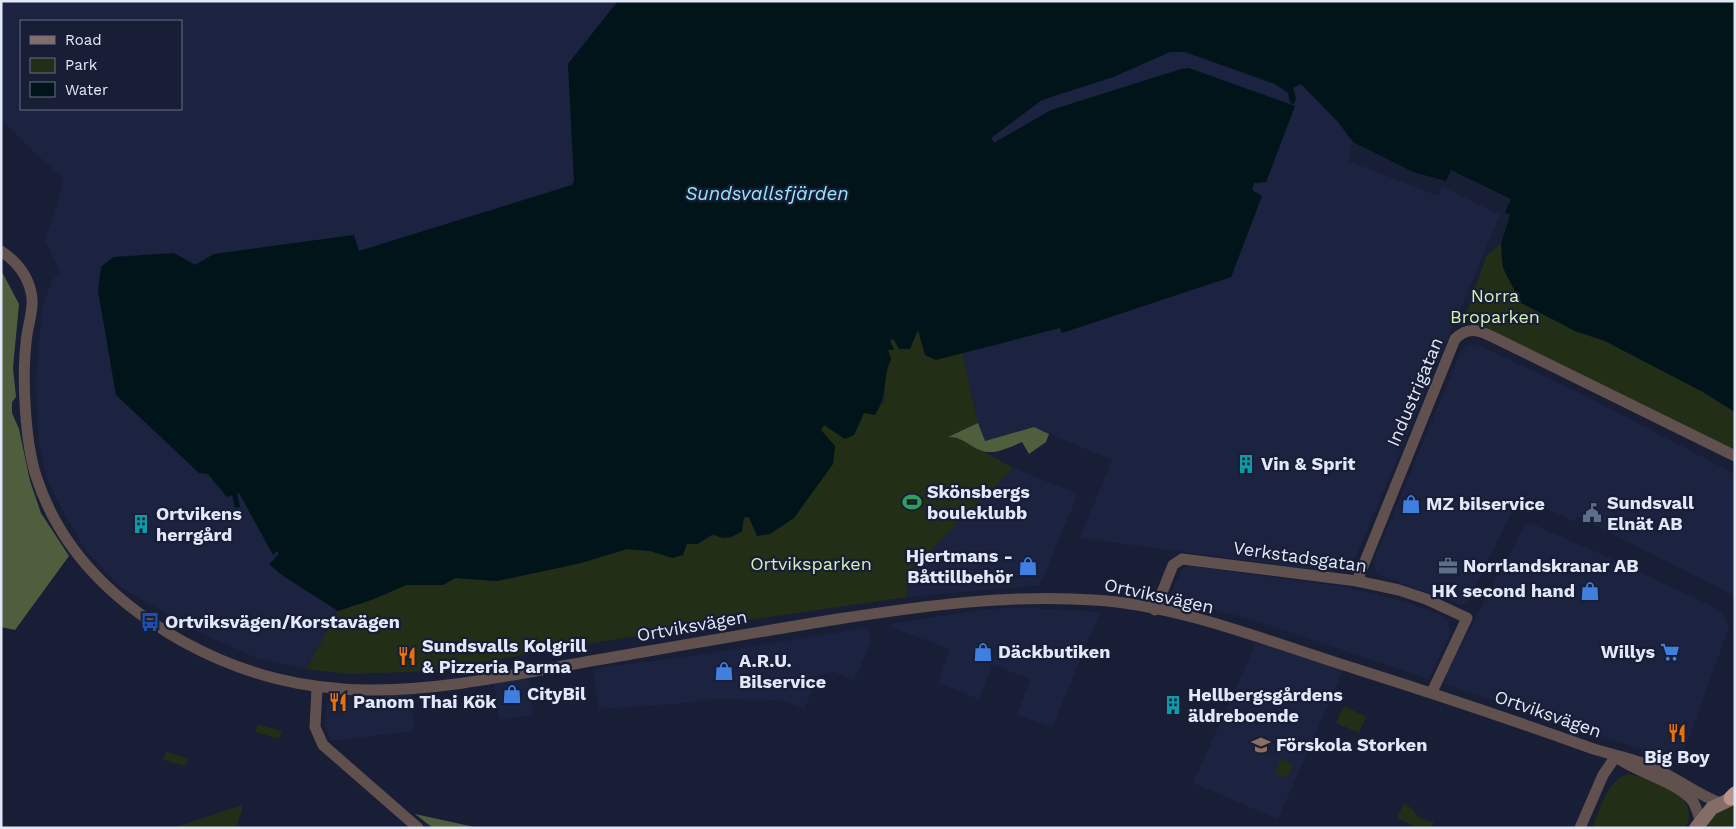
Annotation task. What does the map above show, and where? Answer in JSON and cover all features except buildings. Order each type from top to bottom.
[{"type":"main road","points":[[1698,824],[1730,798]]},
{"type":"street","name":"Ortviksvägen","points":[[1,251],[17,264],[28,282],[32,301],[25,346],[29,442],[36,474],[59,529],[74,551],[120,601],[176,637],[207,654],[251,672],[318,688],[368,692],[439,686],[921,606],[989,601],[1097,600],[1155,610],[1255,636],[1432,692],[1616,756],[1652,766],[1697,794],[1730,798]]},
{"type":"street","name":"Industrigatan","points":[[1357,581],[1455,338],[1466,331],[1482,332],[1493,337],[1735,456]]},
{"type":"street","name":"Verkstadsgatan","points":[[1155,610],[1173,565],[1182,559],[1357,581],[1399,590],[1426,599],[1467,618],[1432,692]]},
{"type":"street","points":[[318,688],[315,726],[323,745],[418,828]]},
{"type":"street","name":"Ortviksvägen","points":[[1616,756],[1633,768],[1670,786],[1691,799],[1698,824]]},
{"type":"street","points":[[1580,828],[1603,776],[1616,756]]},
{"type":"shaded area","points":[[1,1],[618,1],[568,64],[574,181],[572,185],[359,251],[353,235],[214,254],[195,265],[174,253],[108,346],[116,395],[208,474],[227,497],[239,492],[273,554],[277,551],[279,554],[270,564],[282,575],[338,611],[306,669],[259,659],[198,632],[122,588],[85,550],[57,500],[47,478],[39,444],[36,383],[42,308],[52,281],[60,271],[45,240],[64,180],[1,120]]},
{"type":"shaded area","points":[[1170,52],[1185,52],[1275,84],[1288,93],[1290,102],[1293,104],[1296,98],[1292,88],[1301,83],[1338,122],[1353,142],[1348,161],[1438,196],[1443,187],[1500,215],[1354,561],[1343,570],[1334,567],[1333,572],[1080,538],[1112,460],[1034,427],[985,441],[978,423],[962,352],[994,346],[1060,327],[1062,333],[1231,277],[1261,196],[1252,190],[1254,183],[1266,182],[1295,106],[1051,110],[994,143],[991,138],[1042,100],[1113,77]]},
{"type":"shaded area","points":[[1476,344],[1582,394],[1735,474],[1735,596],[1577,516],[1574,522],[1520,495],[1469,600],[1465,604],[1460,604],[1376,574],[1373,562],[1461,351],[1467,346]]},
{"type":"shaded area","points":[[1013,468],[1078,494],[1040,585],[907,597],[905,575]]},
{"type":"shaded area","points":[[1530,523],[1628,566],[1721,611],[1729,627],[1680,762],[1444,684],[1447,673],[1479,611],[1524,527]]},
{"type":"shaded area","points":[[1190,566],[1346,587],[1410,603],[1443,616],[1449,624],[1450,633],[1429,679],[1254,620],[1170,599],[1169,597],[1183,568]]},
{"type":"shaded area","points":[[1015,607],[1100,612],[1052,728],[1017,714],[1031,679],[993,665],[979,699],[938,683],[950,649],[889,627],[891,624],[979,610]]},
{"type":"shaded area","points":[[864,628],[869,631],[871,641],[854,681],[834,672],[819,675],[804,709],[779,700],[711,699],[687,703],[599,709],[593,671],[595,668],[706,654]]},
{"type":"shaded area","name":"Förskola Storken","points":[[1258,643],[1341,670],[1342,673],[1278,819],[1193,783],[1255,645]]},
{"type":"shaded area","points":[[528,678],[533,715],[499,719],[494,683]]},
{"type":"shaded area","points":[[338,694],[376,697],[411,694],[414,731],[331,741],[324,725],[327,702]]},
{"type":"green space","name":"Norra Broparken","points":[[1501,244],[1503,268],[1512,282],[1516,295],[1575,331],[1605,341],[1703,392],[1735,412],[1735,451],[1465,317],[1487,255]]},
{"type":"green space","points":[[1,270],[19,304],[13,368],[16,397],[12,402],[12,413],[19,429],[30,481],[41,513],[69,556],[15,630],[1,627]]},
{"type":"green space","name":"Ortviksparken","points":[[917,329],[936,360],[962,352],[978,423],[950,436],[957,436],[1013,468],[906,575],[907,597],[598,642],[431,671],[350,674],[306,669],[338,611],[374,599],[406,585],[442,585],[455,578],[497,581],[581,563],[627,549],[650,551],[673,558],[687,544],[697,544],[749,517],[757,536],[824,425],[854,435],[864,412],[884,403],[886,368],[891,359],[888,350],[894,350],[890,341]]},
{"type":"green space","points":[[978,423],[985,441],[1034,427],[1049,434],[1046,442],[1029,454],[1022,442],[1001,450],[988,452],[954,437],[948,437]]},
{"type":"green space","points":[[1344,706],[1366,717],[1359,733],[1336,723]]},
{"type":"green space","points":[[258,724],[282,731],[279,739],[255,732]]},
{"type":"green space","points":[[166,752],[188,758],[186,766],[163,760]]},
{"type":"green space","points":[[1281,759],[1293,765],[1287,778],[1275,773]]},
{"type":"green space","points":[[1629,774],[1662,786],[1682,799],[1688,807],[1689,817],[1685,828],[1592,828],[1610,788],[1615,782]]},
{"type":"green space","points":[[1404,803],[1423,819],[1434,822],[1431,828],[1417,828],[1397,818]]},
{"type":"green space","points":[[1735,803],[1735,828],[1704,828],[1720,810]]},
{"type":"green space","points":[[242,805],[236,828],[173,828]]},
{"type":"green space","points":[[415,814],[479,828],[433,828]]},
{"type":"water","name":"Sundsvallsfjärden","points":[[618,1],[1735,1],[1735,412],[1703,392],[1605,341],[1575,331],[1521,303],[1503,268],[1502,259],[1501,244],[1510,215],[1505,212],[1511,199],[1451,170],[1446,181],[1413,172],[1353,142],[1338,122],[1301,84],[1293,88],[1296,98],[1294,104],[1290,103],[1288,93],[1275,84],[1185,52],[1170,52],[1113,77],[1042,100],[991,138],[994,143],[1051,110],[1189,68],[1295,106],[1266,182],[1254,183],[1252,190],[1262,196],[1231,277],[1062,333],[1060,328],[936,360],[925,355],[918,330],[910,349],[899,349],[893,338],[890,341],[894,350],[888,350],[891,359],[882,401],[875,415],[864,413],[854,435],[845,439],[824,425],[821,430],[835,446],[833,464],[794,518],[770,534],[757,536],[749,517],[744,517],[742,531],[731,537],[724,538],[713,534],[697,544],[687,544],[683,555],[673,558],[650,551],[627,549],[581,563],[497,581],[455,578],[443,585],[406,585],[374,599],[338,611],[282,575],[269,564],[279,554],[277,551],[273,555],[239,493],[237,494],[240,507],[235,508],[232,495],[227,497],[208,474],[199,473],[116,395],[98,291],[101,267],[113,257],[174,253],[195,265],[214,254],[354,235],[359,251],[572,185],[574,181],[568,64]]},
{"type":"place","name":"Vin & Sprit","points":[[1246,464]]},
{"type":"place","name":"Skönsbergs bouleklubb","points":[[912,502]]},
{"type":"place","name":"MZ bilservice","points":[[1411,504]]},
{"type":"place","name":"Sundsvall Elnät AB","points":[[1592,513]]},
{"type":"place","name":"Ortvikens herrgård","points":[[141,524]]},
{"type":"place","name":"Hjertmans - Båttillbehör","points":[[1028,566]]},
{"type":"place","name":"Norrlandskranar AB","points":[[1448,566]]},
{"type":"place","name":"HK second hand","points":[[1590,591]]},
{"type":"place","name":"Ortviksvägen/Korstavägen","points":[[150,622]]},
{"type":"place","name":"Däckbutiken","points":[[983,652]]},
{"type":"place","name":"Willys","points":[[1670,652]]},
{"type":"place","name":"Sundsvalls Kolgrill & Pizzeria Parma","points":[[407,656]]},
{"type":"place","name":"A.R.U. Bilservice","points":[[724,671]]},
{"type":"place","name":"CityBil","points":[[512,694]]},
{"type":"place","name":"Panom Thai Kök","points":[[338,702]]},
{"type":"place","name":"Hellbergsgårdens äldreboende","points":[[1173,705]]},
{"type":"place","name":"Big Boy","points":[[1677,733]]},
{"type":"place","name":"Förskola Storken","points":[[1261,745]]}]
